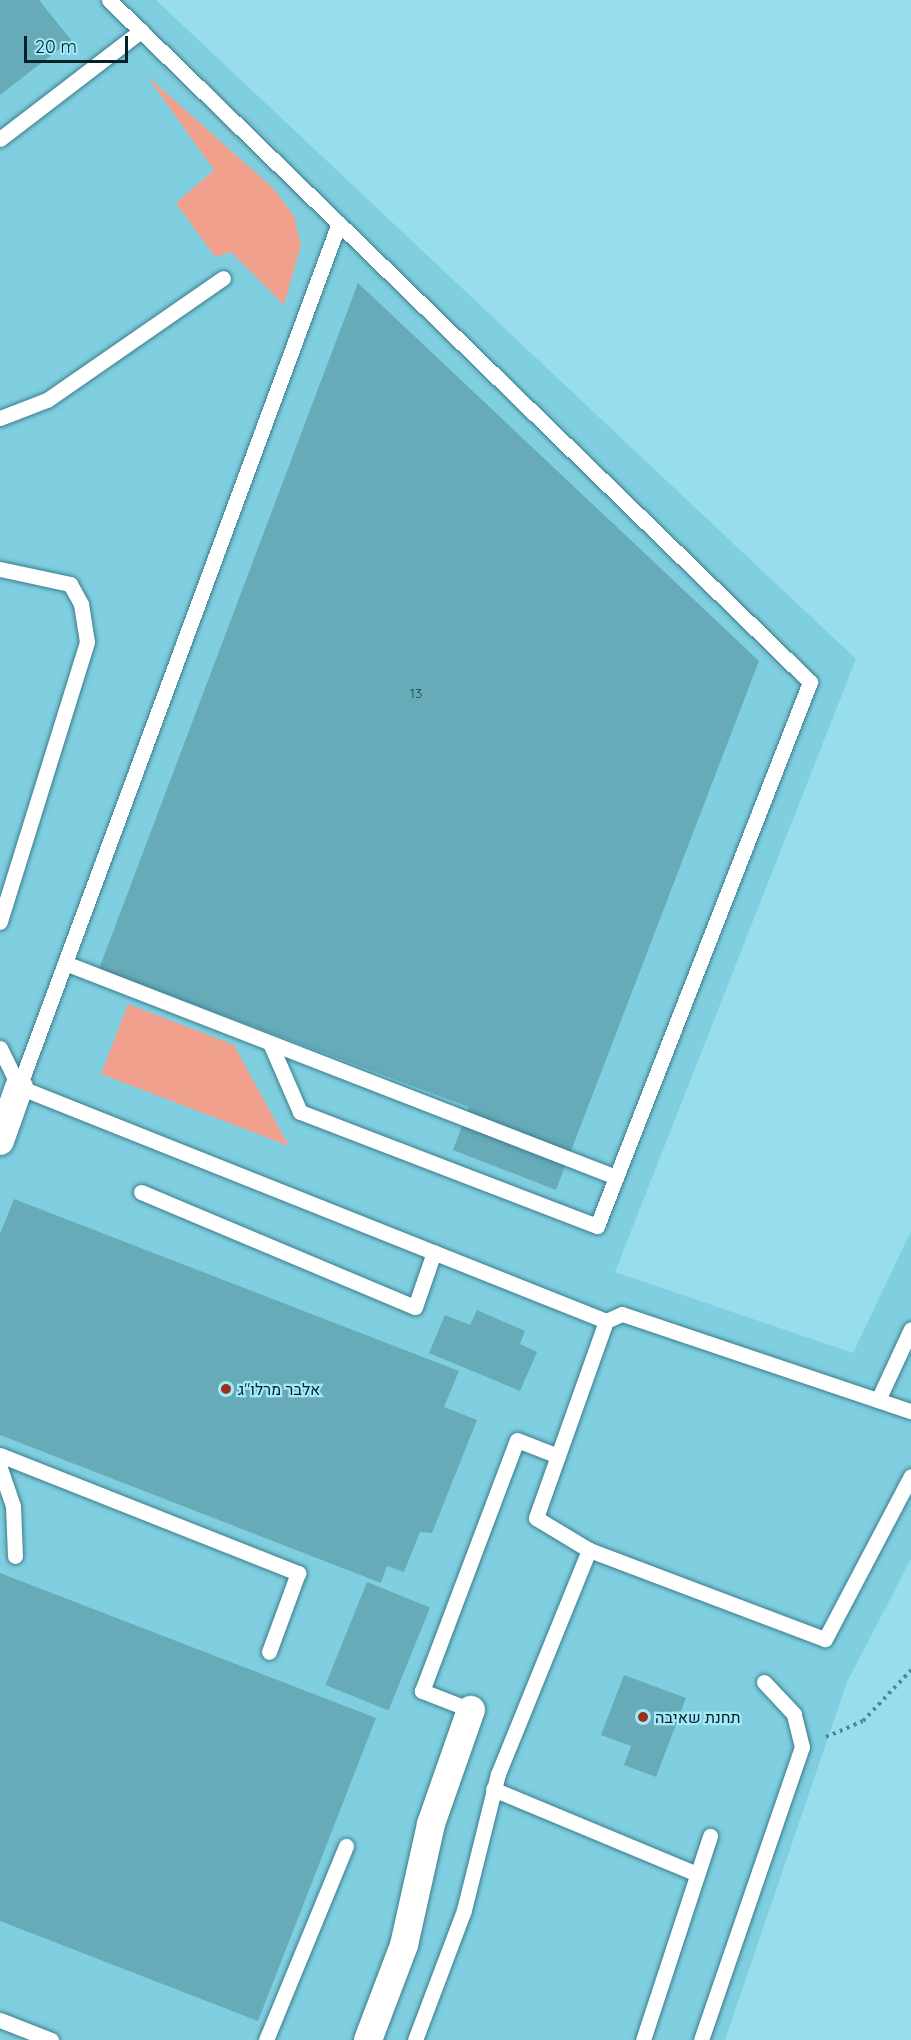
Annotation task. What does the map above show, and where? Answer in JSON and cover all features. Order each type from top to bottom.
[{"type":"street","points":[[0,1141],[19,1088]]},
{"type":"street","points":[[368,2040],[404,1945],[431,1824],[471,1710]]},
{"type":"lane","points":[[110,0],[810,682],[597,1226],[300,1112],[270,1043]]},
{"type":"lane","points":[[0,139],[141,31]]},
{"type":"lane","points":[[19,1088],[339,223]]},
{"type":"lane","points":[[0,418],[46,400],[223,278]]},
{"type":"lane","points":[[0,569],[70,584],[81,604],[87,642],[0,922]]},
{"type":"lane","points":[[65,963],[616,1177]]},
{"type":"lane","points":[[0,1048],[19,1088],[606,1321],[622,1314],[911,1411]]},
{"type":"lane","points":[[141,1192],[415,1307],[434,1252]]},
{"type":"lane","points":[[606,1321],[536,1518],[589,1550],[825,1639],[911,1476]]},
{"type":"lane","points":[[878,1400],[911,1329]]},
{"type":"lane","points":[[471,1710],[422,1691],[517,1440],[558,1456]]},
{"type":"lane","points":[[0,1455],[298,1573],[269,1652]]},
{"type":"lane","points":[[0,1468],[13,1506],[15,1556]]},
{"type":"lane","points":[[415,2040],[464,1910],[493,1789],[589,1550]]},
{"type":"lane","points":[[701,2040],[802,1747],[794,1714],[764,1682]]},
{"type":"lane","points":[[493,1789],[697,1874]]},
{"type":"lane","points":[[643,2040],[710,1836]]},
{"type":"lane","points":[[266,2040],[346,1846]]},
{"type":"lane","points":[[0,2020],[51,2040]]},
{"type":"path","points":[[802,1747],[862,1721],[911,1670]]},
{"type":"shaded area","points":[[0,0],[156,0],[856,659],[615,1272],[853,1353],[911,1231],[911,1559],[847,1682],[725,2040],[0,2040]]},
{"type":"shaded area","points":[[147,76],[273,188],[294,216],[301,245],[284,305],[231,252],[215,257],[176,203],[214,170]]},
{"type":"shaded area","points":[[128,1004],[234,1045],[289,1146],[101,1074]]},
{"type":"building","points":[[0,0],[39,0],[71,40],[0,95]]},
{"type":"building","points":[[358,283],[759,661],[556,1190],[453,1150],[469,1107],[99,969]]},
{"type":"building","name":"אלבר מרלו\"ג","points":[[14,1199],[459,1371],[444,1407],[477,1420],[432,1533],[420,1532],[404,1572],[387,1566],[381,1583],[0,1435],[0,1234]]},
{"type":"building","points":[[477,1310],[525,1331],[520,1344],[537,1352],[520,1391],[429,1353],[445,1315],[470,1325]]},
{"type":"building","points":[[0,1573],[376,1718],[258,2021],[0,1921]]},
{"type":"building","points":[[367,1582],[430,1607],[388,1710],[325,1685]]},
{"type":"building","name":"תחנת שאיבה","points":[[624,1675],[686,1698],[656,1777],[624,1765],[631,1746],[601,1735]]},
{"type":"place","name":"אלבר מרלו\"ג","points":[[226,1389]]},
{"type":"place","name":"תחנת שאיבה","points":[[643,1717]]}]
